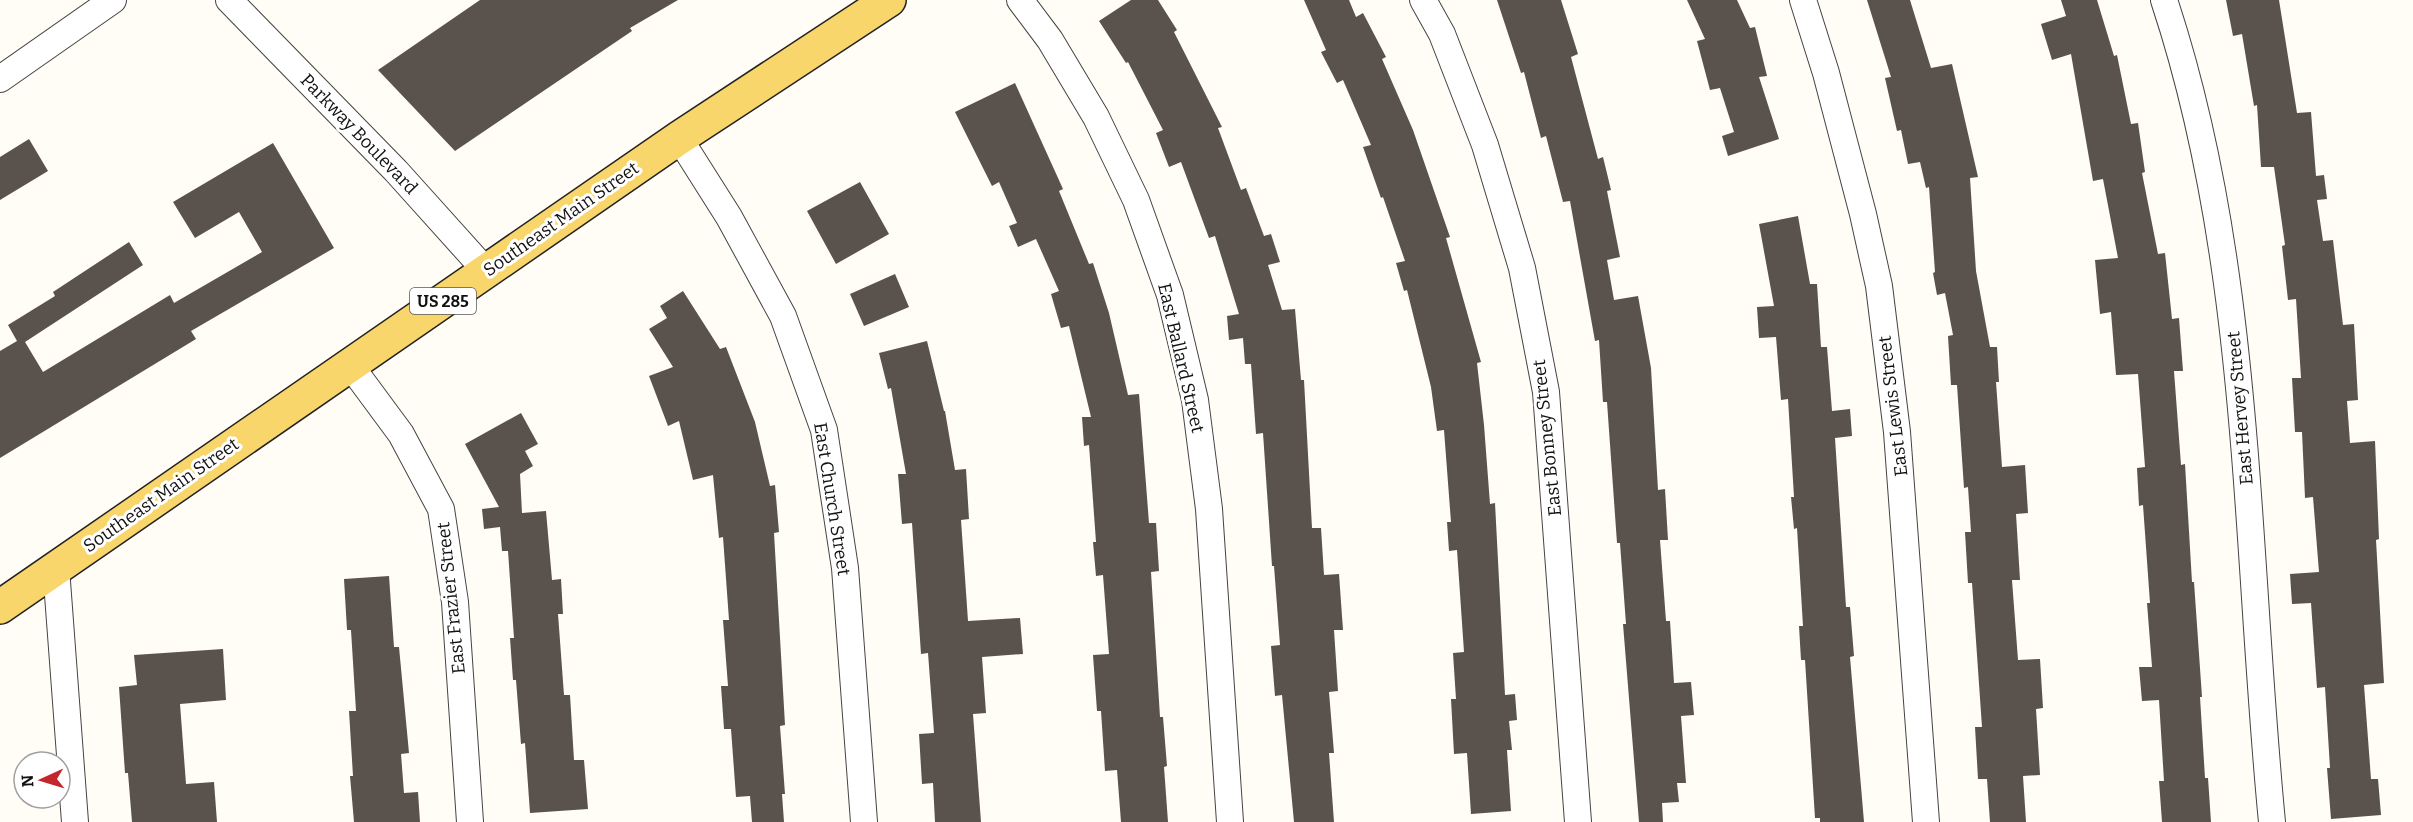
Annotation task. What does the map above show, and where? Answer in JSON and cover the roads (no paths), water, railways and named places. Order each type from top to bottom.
[{"type":"main road","name":"Southeast Main Street","points":[[0,607],[679,138],[889,0]]},
{"type":"street","points":[[0,79],[113,0]]},
{"type":"street","name":"Parkway Boulevard","points":[[229,0],[396,171],[486,271]]},
{"type":"street","name":"East Ballard Street","points":[[1020,0],[1050,40],[1096,117],[1136,200],[1170,295],[1195,400],[1209,509],[1230,822]]},
{"type":"street","name":"East Bonney Street","points":[[1423,0],[1442,34],[1485,146],[1522,268],[1544,380],[1578,822]]},
{"type":"street","name":"East Lewis Street","points":[[1803,0],[1826,73],[1863,214],[1879,286],[1898,432],[1926,822]]},
{"type":"street","name":"East Hervey Street","points":[[2164,0],[2196,116],[2218,219],[2234,329],[2272,822]]},
{"type":"street","name":"East Church Street","points":[[679,138],[729,218],[783,316],[824,430],[845,568],[864,822]]},
{"type":"street","name":"East Frazier Street","points":[[350,365],[402,434],[441,509],[455,602],[470,822]]},
{"type":"street","points":[[56,568],[75,822]]}]
